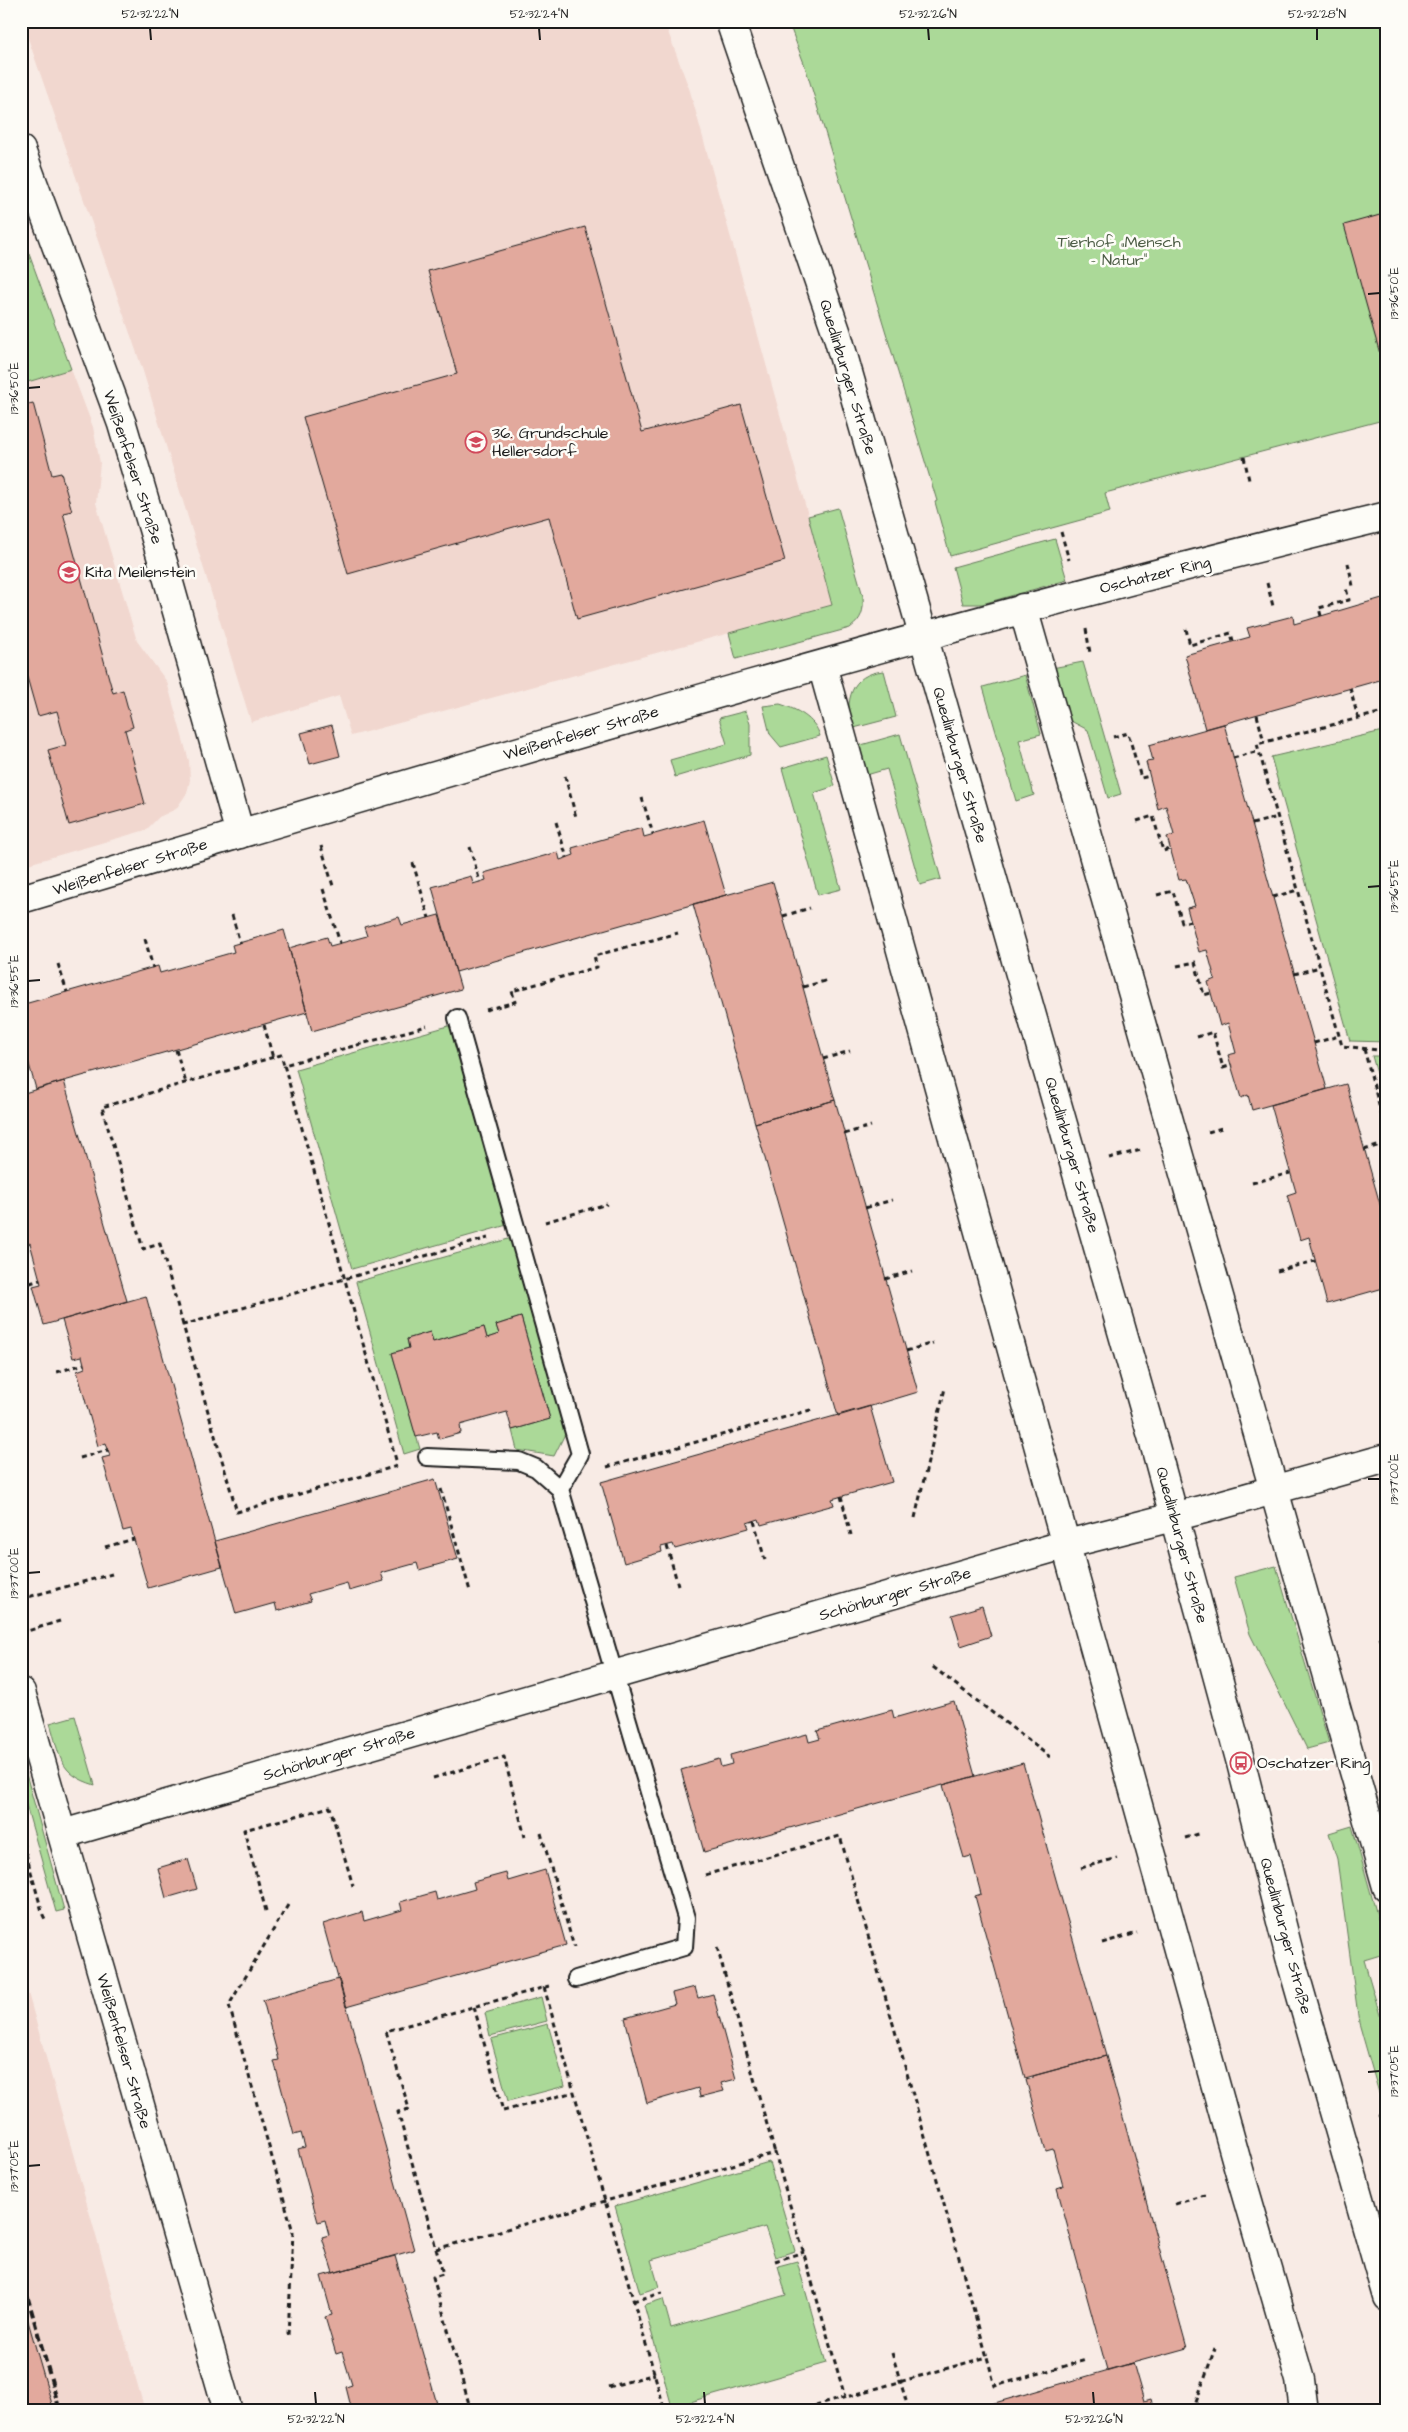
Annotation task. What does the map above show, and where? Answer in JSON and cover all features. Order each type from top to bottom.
[{"type":"street","name":"Quedlinburger Straße","points":[[730,21],[837,334],[1175,1517],[1241,1763],[1290,1958],[1387,2297]]},
{"type":"street","name":"Weißenfelser Straße","points":[[21,150],[122,424],[240,834]]},
{"type":"street","name":"Oschatzer Ring","points":[[924,637],[1022,608],[1387,516]]},
{"type":"street","points":[[1022,608],[1387,1887]]},
{"type":"street","name":"Weißenfelser Straße","points":[[21,899],[555,741],[924,637]]},
{"type":"street","points":[[822,665],[1243,2184],[1300,2380],[1304,2411]]},
{"type":"street","points":[[1175,1517],[1387,1458]]},
{"type":"street","name":"Schönburger Straße","points":[[63,1834],[1067,1544],[1175,1517]]},
{"type":"street","name":"Weißenfelser Straße","points":[[21,1692],[228,2411]]},
{"type":"lane","points":[[457,1018],[580,1454],[563,1484]]},
{"type":"lane","points":[[429,1457],[520,1461],[563,1484],[686,1918],[684,1947],[579,1978]]},
{"type":"path","points":[[1244,457],[1249,480]]},
{"type":"path","points":[[1061,532],[1071,569]]},
{"type":"path","points":[[1321,616],[1318,608],[1349,600],[1346,588]]},
{"type":"path","points":[[1186,629],[1190,644],[1231,633],[1233,641]]},
{"type":"path","points":[[1350,688],[1358,718]]},
{"type":"path","points":[[1387,711],[1257,744],[1342,1046],[1387,1051]]},
{"type":"path","points":[[1257,715],[1264,742]]},
{"type":"path","points":[[1113,736],[1128,732],[1141,778],[1150,776]]},
{"type":"path","points":[[555,741],[576,817]]},
{"type":"path","points":[[1233,758],[1259,751]]},
{"type":"path","points":[[642,798],[653,834]]},
{"type":"path","points":[[1137,821],[1152,816],[1163,851],[1170,849]]},
{"type":"path","points":[[1252,824],[1278,817]]},
{"type":"path","points":[[556,822],[567,858]]},
{"type":"path","points":[[321,845],[333,886]]},
{"type":"path","points":[[470,847],[480,882]]},
{"type":"path","points":[[412,863],[429,918]]},
{"type":"path","points":[[323,889],[340,943]]},
{"type":"path","points":[[1273,896],[1298,890]]},
{"type":"path","points":[[1157,895],[1173,891],[1182,923],[1191,921]]},
{"type":"path","points":[[783,916],[810,908]]},
{"type":"path","points":[[232,915],[240,943]]},
{"type":"path","points":[[284,1065],[515,1002],[512,991],[597,967],[594,956],[678,933]]},
{"type":"path","points":[[145,939],[152,968]]},
{"type":"path","points":[[1177,966],[1195,962],[1204,995],[1211,993]]},
{"type":"path","points":[[58,964],[67,992]]},
{"type":"path","points":[[1294,974],[1320,967]]},
{"type":"path","points":[[803,987],[830,980]]},
{"type":"path","points":[[264,1025],[273,1058]]},
{"type":"path","points":[[1197,1037],[1213,1032],[1223,1068],[1232,1065]]},
{"type":"path","points":[[1314,1043],[1339,1036]]},
{"type":"path","points":[[1364,1049],[1387,1135]]},
{"type":"path","points":[[176,1050],[186,1083]]},
{"type":"path","points":[[823,1059],[850,1051]]},
{"type":"path","points":[[397,1466],[281,1056],[102,1107],[143,1250],[160,1244],[238,1512],[429,1457],[470,1592]]},
{"type":"path","points":[[844,1134],[871,1126]]},
{"type":"path","points":[[1364,1150],[1387,1143]]},
{"type":"path","points":[[1109,1158],[1150,1147]]},
{"type":"path","points":[[1252,1183],[1290,1173]]},
{"type":"path","points":[[865,1208],[892,1200]]},
{"type":"path","points":[[183,1325],[607,1204]]},
{"type":"path","points":[[1278,1271],[1315,1260]]},
{"type":"path","points":[[885,1279],[912,1271]]},
{"type":"path","points":[[21,1286],[40,1280]]},
{"type":"path","points":[[906,1352],[932,1343]]},
{"type":"path","points":[[57,1372],[84,1364]]},
{"type":"path","points":[[915,1518],[945,1388]]},
{"type":"path","points":[[563,1484],[814,1409]]},
{"type":"path","points":[[80,1458],[108,1450]]},
{"type":"path","points":[[841,1496],[852,1535]]},
{"type":"path","points":[[754,1521],[765,1560]]},
{"type":"path","points":[[105,1547],[134,1539]]},
{"type":"path","points":[[668,1546],[678,1585]]},
{"type":"path","points":[[21,1599],[112,1574]]},
{"type":"path","points":[[21,1633],[60,1621]]},
{"type":"path","points":[[1378,1638],[1387,1636]]},
{"type":"path","points":[[934,1667],[1050,1757]]},
{"type":"path","points":[[433,1778],[504,1757],[525,1837]]},
{"type":"path","points":[[266,1911],[244,1830],[330,1806],[352,1886]]},
{"type":"path","points":[[471,2411],[433,2277],[443,2274],[398,2112],[409,2109],[386,2031],[579,1978],[540,1833]]},
{"type":"path","points":[[21,1836],[45,1920]]},
{"type":"path","points":[[697,1877],[840,1836],[995,2386],[1086,2360]]},
{"type":"path","points":[[288,1905],[229,2005],[293,2232],[288,2335]]},
{"type":"path","points":[[716,1944],[845,2397]]},
{"type":"path","points":[[544,1987],[665,2411]]},
{"type":"path","points":[[474,2007],[503,2112],[574,2092]]},
{"type":"path","points":[[1378,2116],[1387,2114]]},
{"type":"path","points":[[436,2249],[775,2153]]},
{"type":"path","points":[[775,2261],[804,2252]]},
{"type":"path","points":[[634,2301],[662,2293]]},
{"type":"path","points":[[1193,2411],[1215,2348]]},
{"type":"path","points":[[892,2353],[909,2411]]},
{"type":"path","points":[[797,2411],[987,2357]]},
{"type":"path","points":[[609,2387],[655,2374]]},
{"type":"shaded area","name":"36. Grundschule Hellersdorf","points":[[22,21],[664,21],[690,91],[833,605],[351,736],[339,696],[251,722],[142,368]]},
{"type":"shaded area","name":"Kita Meilenstein","points":[[71,369],[93,427],[100,463],[96,503],[137,641],[167,682],[189,761],[190,780],[187,793],[176,809],[159,817],[146,830],[21,866],[21,384]]},
{"type":"shaded area","points":[[21,1968],[145,2411],[21,2411]]},
{"type":"green space","name":"Tierhof „Mensch – Natur“","points":[[788,21],[1380,21],[1387,44],[1387,419],[1105,493],[1110,512],[950,556],[935,502],[937,501],[805,66]]},
{"type":"green space","points":[[21,232],[71,369],[21,384]]},
{"type":"green space","points":[[838,508],[863,596],[860,618],[850,628],[736,659],[729,633],[832,605],[808,516]]},
{"type":"green space","points":[[1055,539],[1067,580],[982,604],[963,604],[953,567]]},
{"type":"green space","points":[[1083,662],[1121,794],[1108,798],[1088,730],[1067,719],[1052,668]]},
{"type":"green space","points":[[884,671],[896,717],[850,729],[849,709],[852,691],[863,677]]},
{"type":"green space","points":[[1025,675],[1041,734],[1019,740],[1034,795],[1016,801],[983,687]]},
{"type":"green space","points":[[780,704],[809,719],[818,730],[820,736],[781,747],[770,734],[763,706]]},
{"type":"green space","points":[[746,711],[750,724],[750,755],[675,777],[670,760],[727,744],[719,718]]},
{"type":"green space","points":[[1387,730],[1387,1042],[1350,1041],[1271,757]]},
{"type":"green space","points":[[900,734],[941,879],[920,885],[887,769],[863,776],[854,747]]},
{"type":"green space","points":[[826,755],[835,786],[814,793],[841,889],[818,895],[782,768]]},
{"type":"green space","points":[[452,1025],[507,1225],[352,1269],[296,1069]]},
{"type":"green space","points":[[1372,1056],[1387,1056],[1387,1109]]},
{"type":"green space","points":[[512,1238],[566,1432],[554,1456],[517,1450],[512,1430],[550,1419],[521,1317],[496,1325],[499,1334],[487,1338],[484,1327],[433,1342],[430,1332],[407,1339],[409,1348],[392,1353],[420,1449],[404,1454],[356,1282]]},
{"type":"green space","points":[[1276,1566],[1329,1743],[1307,1749],[1250,1634],[1234,1577]]},
{"type":"green space","points":[[75,1716],[95,1785],[74,1775],[67,1769],[62,1762],[56,1745],[50,1723]]},
{"type":"green space","points":[[21,1756],[64,1910],[56,1912],[21,1787]]},
{"type":"green space","points":[[1352,1826],[1387,1951],[1387,1953],[1364,1960],[1387,2039],[1387,2106],[1383,2107],[1359,2023],[1337,1859],[1329,1833]]},
{"type":"green space","points":[[541,1997],[547,2021],[490,2036],[485,2013]]},
{"type":"green space","points":[[548,2024],[565,2086],[508,2101],[491,2039]]},
{"type":"green space","points":[[769,2162],[795,2251],[775,2257],[765,2227],[651,2260],[659,2287],[640,2293],[615,2206]]},
{"type":"green space","points":[[797,2261],[826,2363],[672,2407],[644,2305],[663,2299],[671,2328],[786,2295],[778,2266]]},
{"type":"building","points":[[1387,213],[1387,379],[1344,225]]},
{"type":"building","points":[[585,227],[642,432],[741,405],[785,561],[577,619],[549,517],[348,574],[303,417],[457,374],[428,271]]},
{"type":"building","points":[[33,403],[52,475],[61,473],[72,511],[63,513],[113,693],[123,690],[133,727],[125,730],[145,804],[69,825],[48,750],[66,745],[57,711],[38,716],[21,656],[21,406]]},
{"type":"building","points":[[1382,598],[1387,612],[1387,678],[1205,729],[1185,655],[1250,637],[1247,628],[1293,616],[1294,624]]},
{"type":"building","points":[[1224,724],[1327,1089],[1252,1110],[1248,1095],[1241,1098],[1228,1055],[1236,1053],[1228,1023],[1220,1026],[1208,982],[1215,979],[1207,950],[1199,952],[1187,908],[1195,906],[1186,879],[1179,880],[1167,837],[1174,835],[1166,806],[1158,809],[1146,762],[1153,761],[1149,745]]},
{"type":"building","points":[[332,725],[340,756],[310,764],[301,733]]},
{"type":"building","points":[[704,820],[726,895],[456,972],[432,887],[471,876],[473,884],[486,880],[484,873],[558,852],[560,860],[574,855],[572,848],[642,828],[644,837]]},
{"type":"building","points":[[773,882],[835,1100],[755,1123],[693,904]]},
{"type":"building","points":[[439,915],[461,989],[312,1031],[289,948],[327,937],[330,946],[367,936],[364,927],[399,917],[402,925]]},
{"type":"building","points":[[284,930],[307,1012],[36,1089],[21,1036],[21,1005],[158,966],[160,973],[234,952],[232,945]]},
{"type":"building","points":[[64,1081],[127,1301],[44,1325],[33,1286],[41,1284],[30,1243],[22,1246],[21,1242],[21,1094]]},
{"type":"building","points":[[1346,1084],[1387,1229],[1387,1287],[1327,1304],[1309,1237],[1300,1240],[1287,1195],[1296,1192],[1271,1105]]},
{"type":"building","points":[[835,1100],[918,1392],[838,1416],[755,1123]]},
{"type":"building","points":[[146,1296],[222,1567],[148,1588],[131,1529],[123,1531],[102,1458],[110,1456],[106,1443],[98,1446],[77,1371],[85,1368],[82,1356],[73,1358],[62,1320]]},
{"type":"building","points":[[521,1317],[550,1419],[512,1430],[507,1412],[460,1425],[461,1433],[439,1439],[437,1432],[416,1437],[392,1353],[409,1348],[407,1339],[430,1332],[433,1342],[484,1327],[487,1338],[499,1334],[496,1325]]},
{"type":"building","points":[[870,1406],[892,1482],[832,1499],[834,1505],[761,1525],[759,1519],[747,1523],[749,1528],[675,1549],[673,1544],[661,1547],[662,1552],[624,1563],[601,1482]]},
{"type":"building","points":[[435,1479],[458,1559],[419,1570],[417,1563],[381,1573],[384,1581],[349,1591],[347,1583],[308,1594],[311,1601],[277,1611],[275,1603],[236,1614],[215,1541]]},
{"type":"building","points":[[982,1606],[991,1636],[961,1646],[952,1615]]},
{"type":"building","points":[[954,1701],[975,1776],[704,1852],[681,1770],[719,1759],[721,1767],[732,1764],[730,1755],[807,1734],[809,1742],[820,1739],[817,1731],[892,1710],[894,1718]]},
{"type":"building","points":[[1023,1763],[1106,2056],[1025,2078],[975,1896],[981,1894],[971,1856],[964,1858],[943,1785]]},
{"type":"building","points":[[188,1859],[197,1889],[166,1898],[158,1868]]},
{"type":"building","points":[[545,1870],[566,1945],[346,2007],[323,1924],[362,1912],[364,1921],[402,1910],[400,1902],[435,1892],[437,1900],[475,1889],[473,1882],[506,1873],[508,1881]]},
{"type":"building","points":[[339,1979],[414,2250],[333,2273],[322,2237],[329,2235],[325,2220],[318,2222],[298,2149],[305,2147],[301,2133],[294,2135],[274,2061],[279,2060],[263,2000]]},
{"type":"building","points":[[695,1987],[698,1998],[713,1994],[736,2079],[721,2083],[724,2091],[700,2097],[698,2088],[647,2103],[625,2018],[675,2004],[672,1993]]},
{"type":"building","points":[[1106,2056],[1187,2348],[1107,2370],[1057,2188],[1063,2186],[1053,2149],[1046,2151],[1026,2080],[1033,2078],[1033,2076]]},
{"type":"building","points":[[395,2256],[439,2411],[352,2411],[346,2387],[352,2385],[342,2352],[336,2354],[325,2317],[332,2315],[321,2276]]},
{"type":"building","points":[[21,2297],[54,2411],[21,2411]]},
{"type":"building","points":[[1133,2363],[1144,2401],[1151,2399],[1154,2411],[967,2411]]},
{"type":"railway","points":[[21,2274],[60,2411]]},
{"type":"place","name":"36. Grundschule Hellersdorf","points":[[476,442]]},
{"type":"place","name":"Kita Meilenstein","points":[[69,572]]},
{"type":"place","name":"Oschatzer Ring","points":[[1241,1763]]}]
